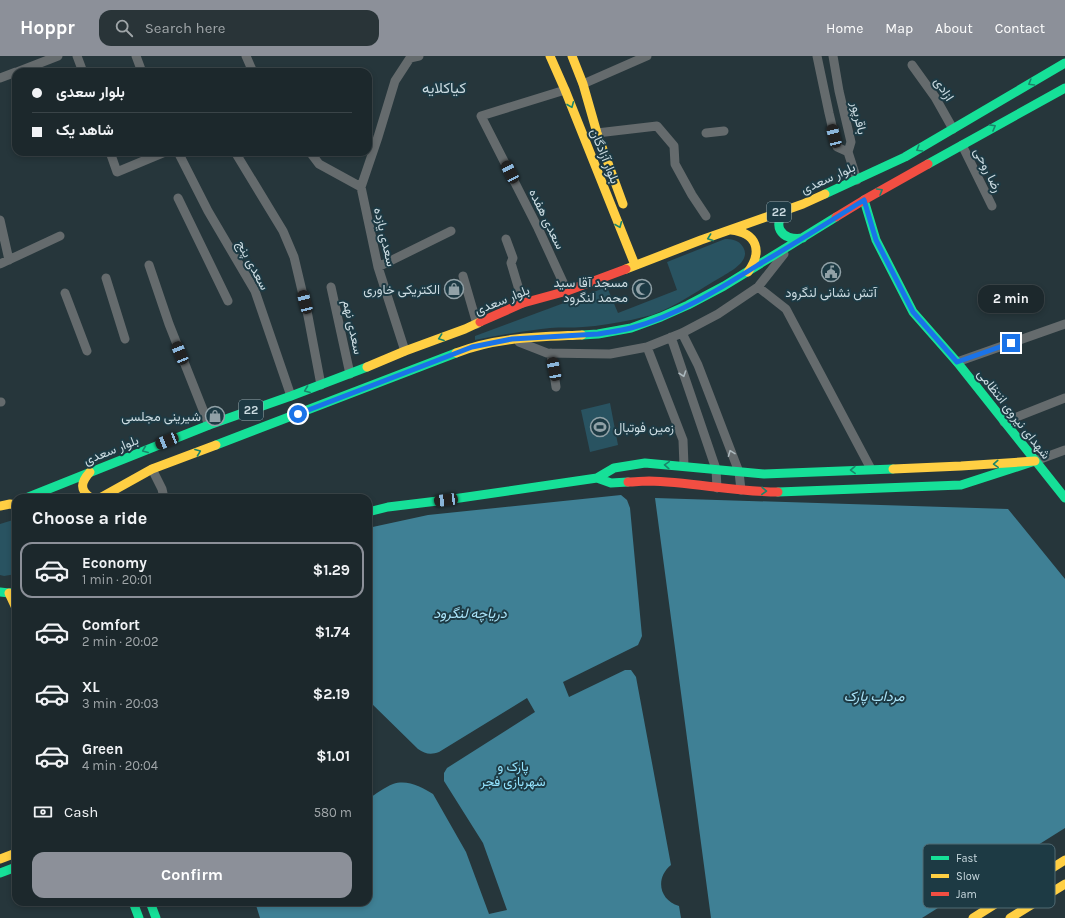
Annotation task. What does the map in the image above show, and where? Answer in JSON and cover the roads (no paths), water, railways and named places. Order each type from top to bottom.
[{"type":"main road","name":"بلوار آزادگان","points":[[550,56],[574,87],[597,133],[626,213]]},
{"type":"main road","name":"بلوار آزادگان","points":[[572,56],[574,87],[640,261]]},
{"type":"main road","name":"بلوار سعدی","points":[[36,494],[209,424],[321,385],[405,351],[465,329],[523,303],[566,291],[640,261],[803,204],[905,157],[1065,63]]},
{"type":"main road","name":"22","points":[[107,494],[152,469],[472,347],[512,339],[598,334],[631,328],[661,318],[724,286],[864,200],[1065,88]]},
{"type":"main road","name":"شهدای نیروی انتظامی","points":[[864,200],[876,240],[913,312],[957,362],[1065,498]]},
{"type":"main road","points":[[788,209],[784,211],[778,221],[780,231],[788,238],[803,238]]},
{"type":"main road","points":[[731,230],[736,230],[747,234],[754,243],[756,248],[755,263],[748,272]]},
{"type":"main road","points":[[372,511],[388,507],[597,478],[614,468],[645,463],[764,474],[961,466],[1035,461]]},
{"type":"main road","points":[[597,478],[611,483],[649,481],[776,492],[961,485],[1035,461]]},
{"type":"main road","points":[[85,494],[82,485],[90,472]]},
{"type":"main road","points":[[0,506],[12,504]]},
{"type":"main road","points":[[0,859],[12,854]]},
{"type":"main road","points":[[1055,866],[1065,860]]},
{"type":"main road","points":[[0,873],[12,868]]},
{"type":"main road","points":[[1055,890],[1065,884]]},
{"type":"main road","points":[[134,906],[139,918]]},
{"type":"main road","points":[[152,906],[156,918]]},
{"type":"main road","points":[[973,918],[989,908]]},
{"type":"main road","points":[[1010,918],[1026,908]]},
{"type":"street","points":[[26,68],[58,56]]},
{"type":"street","points":[[77,56],[82,68]]},
{"type":"street","points":[[136,56],[140,68]]},
{"type":"street","points":[[246,56],[250,68]]},
{"type":"street","points":[[372,155],[395,81],[410,58],[419,56]]},
{"type":"street","points":[[574,87],[647,56]]},
{"type":"street","name":"باقرپور","points":[[816,56],[837,147],[848,152],[851,142],[839,91],[833,56]]},
{"type":"street","name":"ازادی","points":[[912,65],[935,97],[953,129]]},
{"type":"street","points":[[0,78],[12,74]]},
{"type":"street","name":"سعدی هفده","points":[[566,291],[538,228],[481,116],[574,87]]},
{"type":"street","points":[[597,133],[657,126],[674,146],[674,164],[706,216]]},
{"type":"street","points":[[706,133],[724,131]]},
{"type":"street","name":"رضا روحی","points":[[962,145],[992,206]]},
{"type":"street","points":[[848,152],[857,180]]},
{"type":"street","points":[[111,156],[117,172],[155,156]]},
{"type":"street","name":"سعدی پنج","points":[[180,156],[208,211],[255,291],[291,396]]},
{"type":"street","points":[[237,156],[283,231],[294,257],[321,385]]},
{"type":"street","points":[[313,156],[319,164],[361,187],[372,156]]},
{"type":"street","name":"سعدی یازده","points":[[361,187],[378,268],[405,351]]},
{"type":"street","points":[[178,198],[228,302]]},
{"type":"street","points":[[0,220],[9,260]]},
{"type":"street","points":[[378,268],[451,231]]},
{"type":"street","points":[[0,264],[60,236]]},
{"type":"street","points":[[506,239],[513,258],[511,263],[523,303]]},
{"type":"street","points":[[512,339],[547,353],[610,354],[647,347],[682,333],[718,314],[758,287],[791,245]]},
{"type":"street","points":[[148,265],[169,324],[209,424]]},
{"type":"street","points":[[463,276],[477,324]]},
{"type":"street","points":[[106,278],[125,339]]},
{"type":"street","name":"سعدی نهم","points":[[331,287],[350,374]]},
{"type":"street","points":[[758,287],[786,309],[871,469]]},
{"type":"street","points":[[65,293],[87,351]]},
{"type":"street","points":[[957,362],[1065,324]]},
{"type":"street","points":[[682,333],[698,365],[738,472],[741,490]]},
{"type":"street","points":[[670,337],[716,469],[717,488]]},
{"type":"street","points":[[647,347],[684,440],[684,466]]},
{"type":"street","points":[[551,353],[556,387]]},
{"type":"street","points":[[1004,422],[1065,398]]},
{"type":"street","points":[[1035,461],[1065,450]]},
{"type":"street","points":[[152,469],[163,494]]},
{"type":"water","name":"دریاچه لنگرود","points":[[621,495],[627,500],[630,508],[642,636],[638,645],[563,682],[569,697],[625,670],[631,670],[636,677],[671,865],[666,870],[661,882],[663,894],[672,903],[679,906],[681,918],[260,918],[256,906],[372,906],[372,796],[390,785],[404,782],[419,786],[433,794],[466,852],[489,914],[507,910],[483,843],[444,781],[444,773],[447,768],[535,712],[527,698],[439,752],[433,754],[423,752],[418,749],[372,704],[372,527],[428,515]]},
{"type":"water","name":"مرداب پارک","points":[[655,498],[1008,509],[1065,579],[1065,828],[1040,844],[923,844],[923,908],[938,908],[922,918],[711,918]]},
{"type":"place","name":"آتش نشانی لنگرود","points":[[831,272]]},
{"type":"place","name":"الکتریکی خاوری","points":[[454,289]]},
{"type":"place","name":"مسجد آقا سید محمد لنگرود","points":[[642,289]]},
{"type":"place","name":"شیرینی مجلسی","points":[[215,416]]},
{"type":"place","name":"زمین فوتبال","points":[[600,427]]},
{"type":"district","name":"کیاکلایه","points":[[444,88]]},
{"type":"park label","name":"پارک و شهربازی فجر","points":[[513,774]]}]
